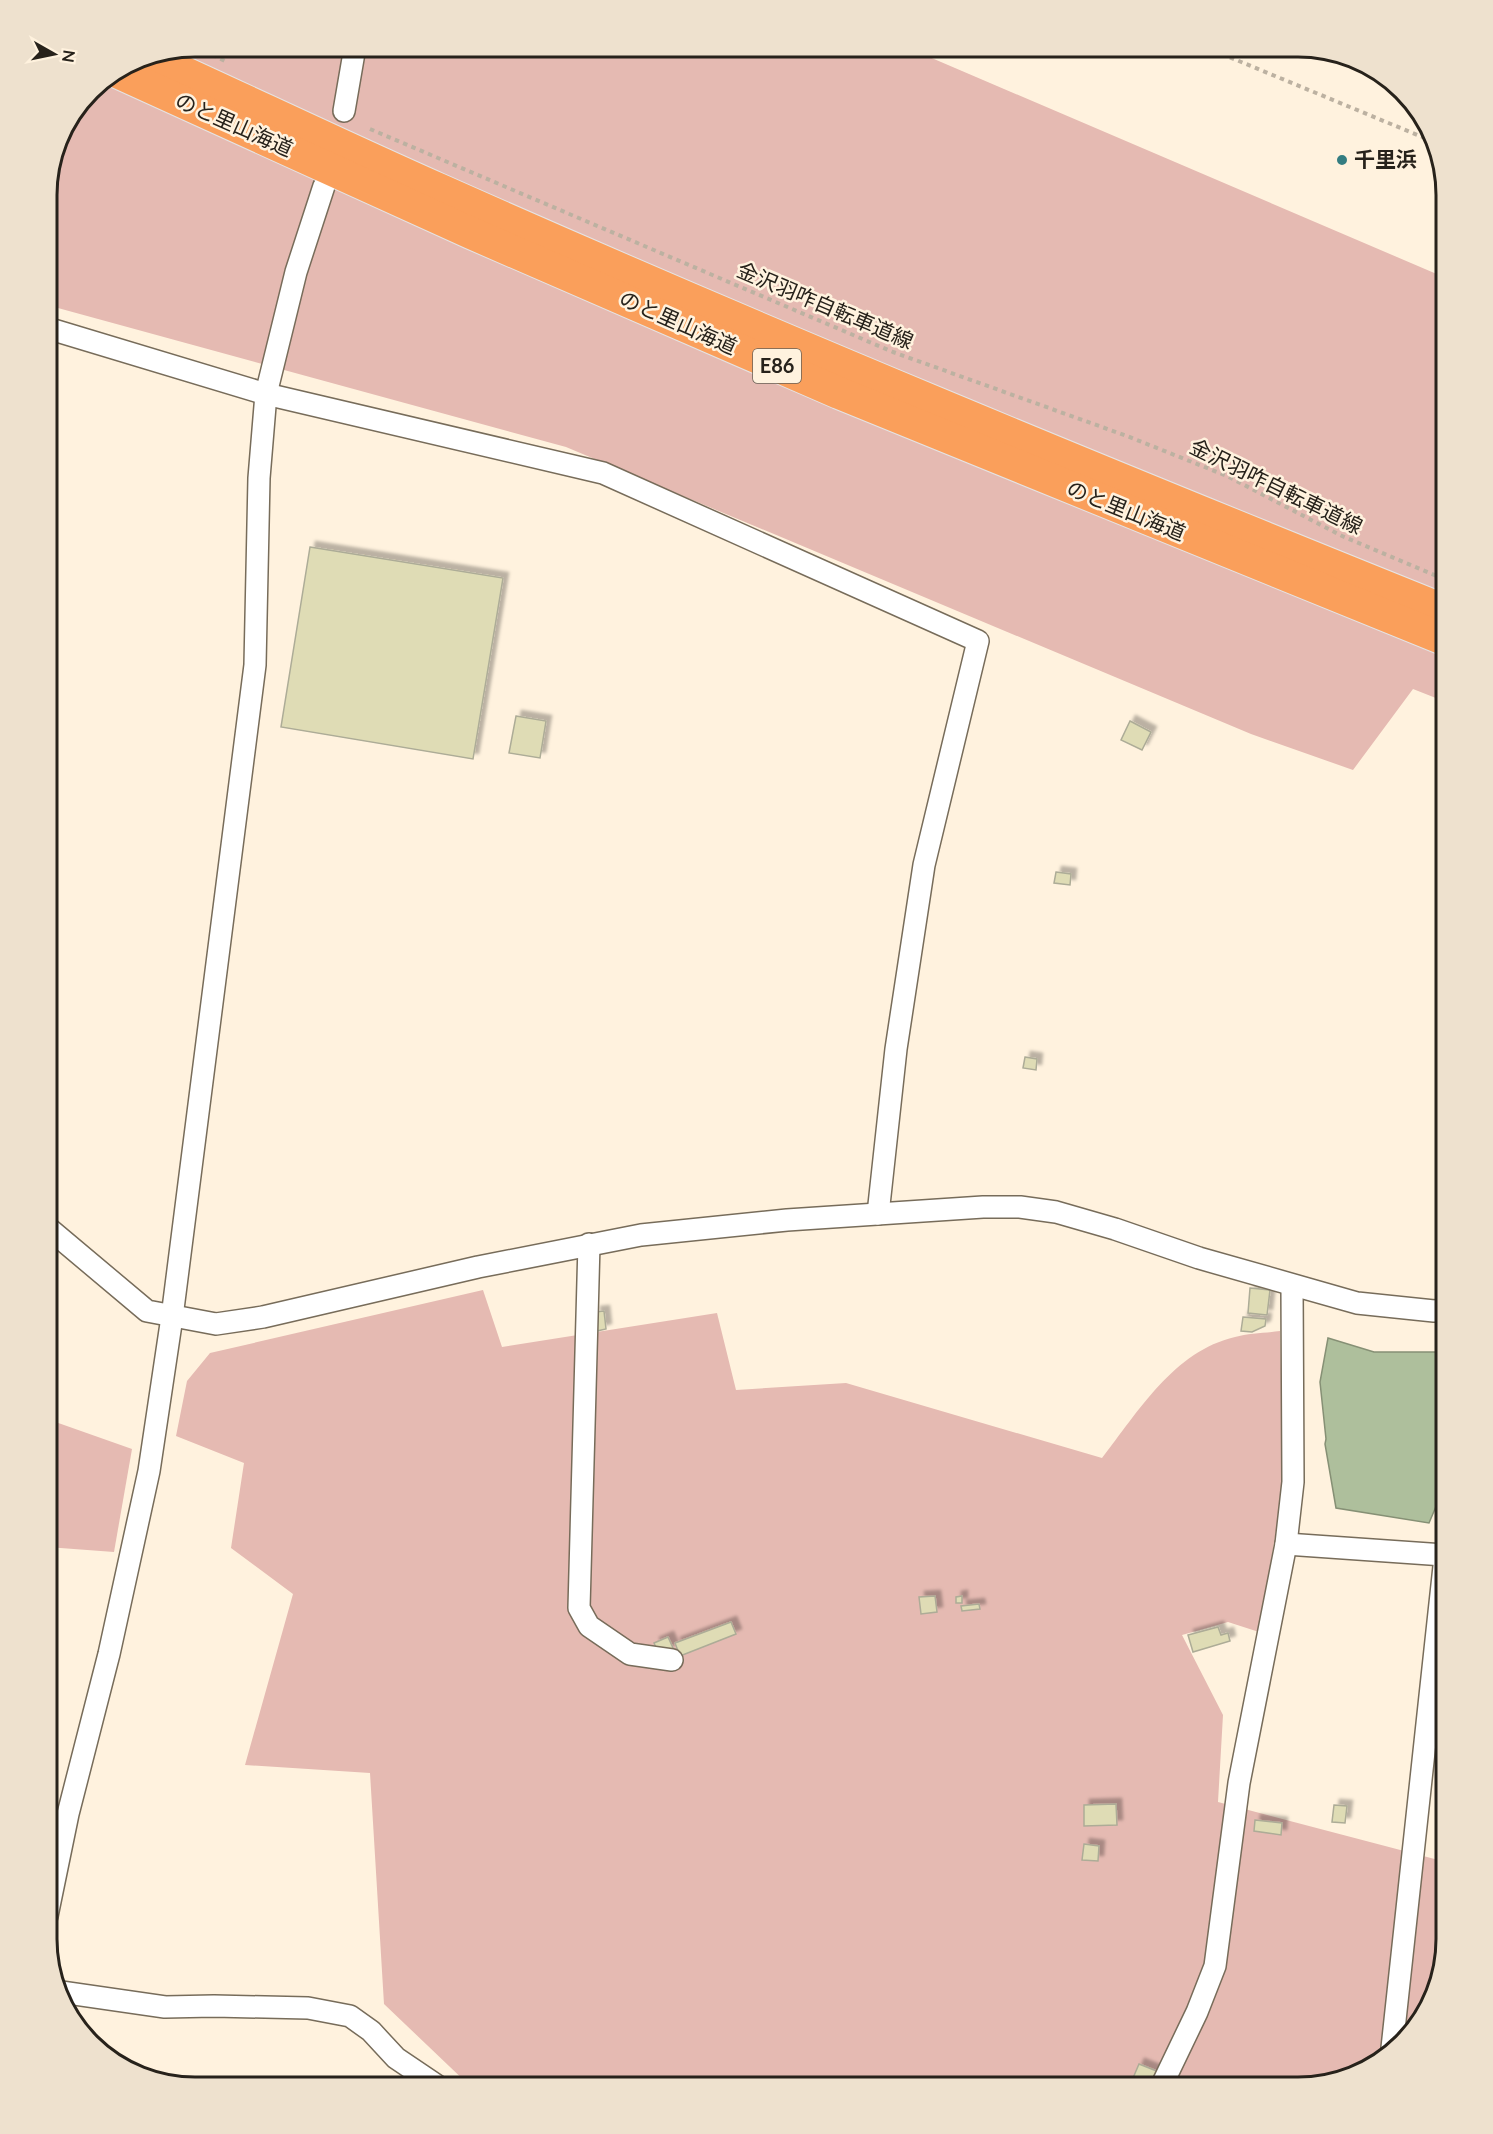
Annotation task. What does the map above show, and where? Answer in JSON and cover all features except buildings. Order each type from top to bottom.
[{"type":"highway","name":"のと里山海道","points":[[161,62],[437,189],[846,365],[1111,476],[1436,607]]},
{"type":"highway","name":"のと里山海道","points":[[125,76],[471,233],[839,393],[1436,636]]},
{"type":"street","points":[[344,111],[353,57]]},
{"type":"street","points":[[57,1865],[109,1654],[149,1471],[172,1317],[255,664],[259,478],[266,394],[296,272],[324,186]]},
{"type":"street","points":[[57,331],[266,394],[603,473],[978,640],[924,865],[896,1049],[878,1214]]},
{"type":"street","points":[[57,1235],[147,1311],[216,1324],[263,1317],[478,1266],[652,1234],[787,1220],[983,1207],[1020,1207],[1056,1212],[1115,1229],[1199,1258],[1357,1303],[1436,1311]]},
{"type":"street","points":[[589,1244],[579,1608],[589,1626],[630,1654],[672,1660]]},
{"type":"street","points":[[1166,2077],[1197,2012],[1215,1966],[1239,1783],[1286,1544],[1293,1482],[1292,1286]]},
{"type":"street","points":[[1286,1544],[1436,1551]]},
{"type":"street","points":[[1393,2040],[1436,1635]]},
{"type":"street","points":[[67,1993],[165,2007],[308,2008],[350,2016],[371,2031],[396,2058],[425,2077]]},
{"type":"path","points":[[217,57],[226,62]]},
{"type":"path","points":[[1229,57],[1424,138]]},
{"type":"path","name":"金沢羽咋自転車道線","points":[[364,126],[893,352],[1127,436],[1227,476],[1342,536],[1436,576]]},
{"type":"shaded area","points":[[929,57],[1436,274],[1436,698],[1413,689],[1353,770],[1251,734],[566,447],[57,308],[58,177],[67,142],[80,118],[104,91],[126,75],[151,64],[177,58]]},
{"type":"shaded area","points":[[483,1290],[502,1347],[717,1313],[736,1390],[846,1383],[1102,1458],[1159,1386],[1194,1355],[1213,1344],[1235,1337],[1280,1331],[1284,1483],[1259,1632],[1228,1622],[1182,1635],[1223,1715],[1218,1802],[1436,1859],[1435,1957],[1426,1992],[1418,2008],[1396,2037],[1367,2059],[1351,2067],[1316,2076],[461,2077],[384,2004],[370,1773],[245,1765],[293,1594],[231,1548],[244,1463],[176,1436],[187,1381],[210,1353]]},
{"type":"shaded area","points":[[1328,1338],[1374,1352],[1436,1352],[1436,1506],[1429,1523],[1336,1508],[1325,1444],[1320,1382]]},
{"type":"shaded area","points":[[57,1423],[132,1449],[114,1552],[57,1548]]},
{"type":"place","name":"千里浜","points":[[1342,160]]}]
